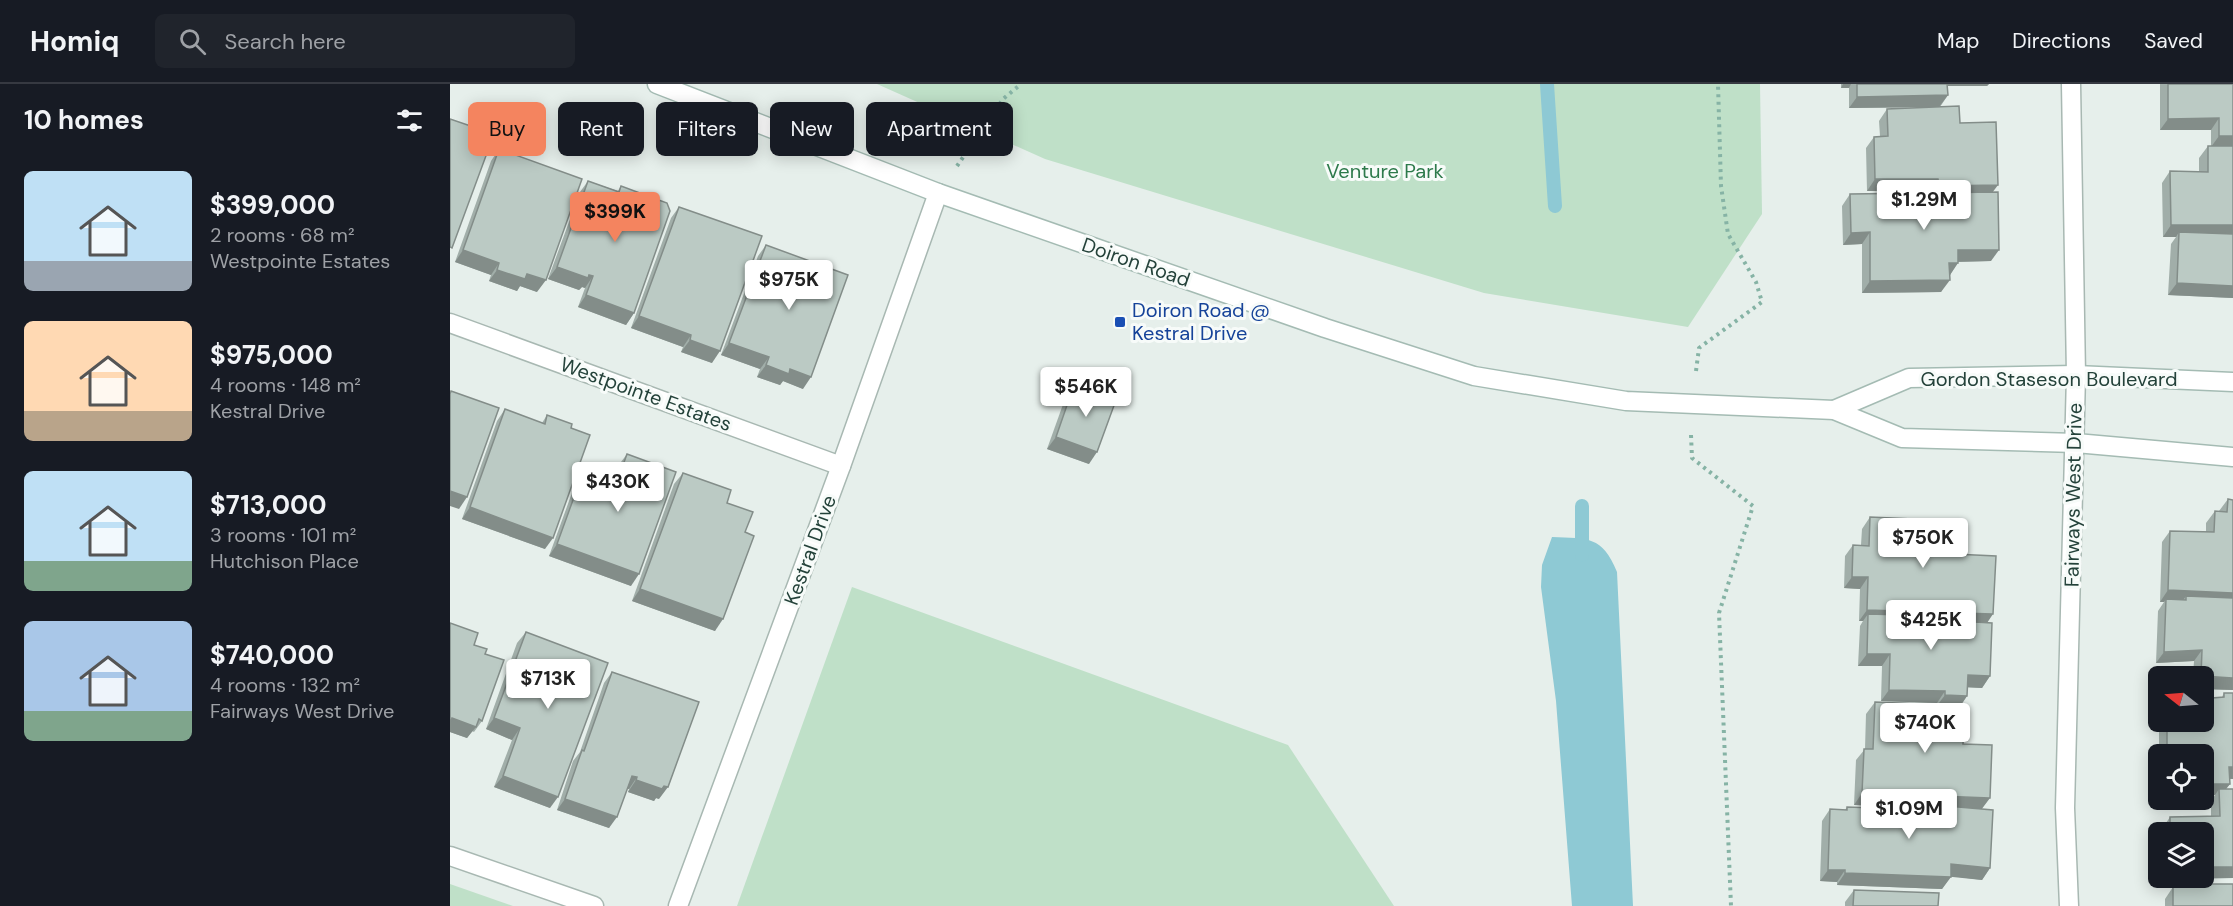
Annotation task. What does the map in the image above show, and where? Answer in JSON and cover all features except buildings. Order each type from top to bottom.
[{"type":"street","name":"Doiron Road","points":[[657,84],[938,194],[1325,328],[1474,376],[1626,401]]},
{"type":"street","name":"Fairways West Drive","points":[[2069,906],[2065,808],[2076,443],[2071,84]]},
{"type":"street","name":"Kestral Drive","points":[[678,906],[841,466],[938,194]]},
{"type":"street","name":"Westpointe Estates","points":[[450,323],[841,466]]},
{"type":"street","name":"Gordon Staseson Boulevard","points":[[1834,410],[1909,378],[2076,375],[2233,382]]},
{"type":"street","name":"Gordon Staseson Boulevard","points":[[1626,401],[1834,410],[1902,438],[2076,443],[2233,457]]},
{"type":"street","points":[[450,855],[594,906]]},
{"type":"path","points":[[938,194],[1003,99],[1021,84]]},
{"type":"path","points":[[1718,84],[1721,186],[1728,234],[1756,282],[1762,302],[1699,348],[1690,404],[1692,458],[1753,506],[1719,613],[1731,906]]},
{"type":"green space","name":"Venture Park","points":[[877,84],[1760,84],[1762,214],[1688,327],[1484,293],[1045,159],[1013,145],[1013,102],[917,102]]},
{"type":"green space","points":[[852,587],[1288,745],[1394,906],[737,906]]},
{"type":"green space","points":[[450,884],[513,906],[450,906]]},
{"type":"water","points":[[1552,537],[1592,541],[1606,551],[1617,572],[1633,906],[1572,906],[1556,701],[1541,587],[1542,565]]},
{"type":"waterway","points":[[1547,84],[1555,206]]},
{"type":"waterway","points":[[1582,506],[1582,555]]},
{"type":"place","name":"Doiron Road @ Kestral Drive","points":[[1120,322]]}]
